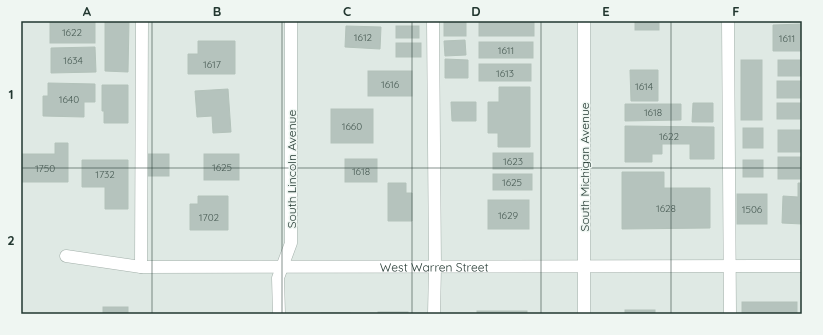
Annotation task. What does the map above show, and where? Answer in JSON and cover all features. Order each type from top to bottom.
[{"type":"street","points":[[141,266],[142,21]]},
{"type":"street","name":"South Lincoln Avenue","points":[[278,314],[278,278],[291,243],[291,21]]},
{"type":"street","points":[[433,21],[434,314]]},
{"type":"street","name":"South Michigan Avenue","points":[[584,21],[584,314]]},
{"type":"street","points":[[728,21],[730,314]]},
{"type":"street","name":"West Warren Street","points":[[66,256],[141,266],[802,266]]},
{"type":"building","points":[[50,21],[95,21],[95,43],[50,43]]},
{"type":"building","points":[[105,21],[129,21],[128,72],[105,71]]},
{"type":"building","points":[[444,21],[466,21],[466,36],[444,36]]},
{"type":"building","points":[[479,21],[534,21],[534,36],[479,36]]},
{"type":"building","points":[[635,21],[659,21],[659,30],[635,30]]},
{"type":"building","points":[[790,21],[790,22],[771,22]]},
{"type":"building","points":[[802,24],[802,51],[773,51],[773,25]]},
{"type":"building","points":[[346,26],[381,27],[380,49],[345,47]]},
{"type":"building","points":[[396,26],[419,26],[419,38],[396,38]]},
{"type":"building","points":[[465,40],[466,55],[445,56],[444,41]]},
{"type":"building","points":[[198,41],[235,41],[235,74],[188,74],[188,54],[198,54]]},
{"type":"building","points":[[479,42],[533,42],[533,58],[479,58]]},
{"type":"building","points":[[396,43],[421,43],[421,57],[396,57]]},
{"type":"building","points":[[95,47],[96,72],[51,73],[51,48]]},
{"type":"building","points":[[445,59],[468,60],[468,78],[445,78]]},
{"type":"building","points":[[741,60],[762,60],[762,120],[741,120]]},
{"type":"building","points":[[778,60],[802,60],[802,76],[778,76]]},
{"type":"building","points":[[479,64],[531,64],[531,81],[479,81]]},
{"type":"building","points":[[630,70],[658,70],[658,101],[631,101]]},
{"type":"building","points":[[368,71],[412,71],[412,96],[368,96]]},
{"type":"building","points":[[777,81],[802,81],[802,98],[777,98]]},
{"type":"building","points":[[48,83],[95,84],[95,102],[84,102],[84,117],[43,116],[43,96],[48,96]]},
{"type":"building","points":[[102,85],[128,85],[128,123],[104,123],[104,111],[102,111]]},
{"type":"building","points":[[499,87],[530,87],[530,147],[498,147],[498,133],[488,133],[488,102],[499,102]]},
{"type":"building","points":[[228,89],[231,132],[213,133],[212,116],[197,117],[195,91]]},
{"type":"building","points":[[451,102],[476,102],[476,121],[452,121]]},
{"type":"building","points":[[693,103],[713,103],[713,122],[692,122]]},
{"type":"building","points":[[777,103],[802,103],[802,119],[777,119]]},
{"type":"building","points":[[625,104],[681,104],[681,120],[625,121]]},
{"type":"building","points":[[331,109],[373,109],[373,143],[331,143]]},
{"type":"building","points":[[625,126],[714,127],[714,159],[690,159],[690,144],[662,144],[662,154],[652,154],[652,162],[625,162]]},
{"type":"building","points":[[743,128],[763,128],[763,148],[743,148]]},
{"type":"building","points":[[778,130],[802,130],[802,152],[778,152]]},
{"type":"building","points":[[55,143],[68,143],[68,182],[21,182],[21,154],[55,154]]},
{"type":"building","points":[[493,153],[533,153],[533,169],[493,169]]},
{"type":"building","points":[[145,154],[169,154],[169,176],[145,176]]},
{"type":"building","points":[[204,154],[239,154],[239,180],[204,180]]},
{"type":"building","points":[[778,157],[802,157],[802,179],[778,179]]},
{"type":"building","points":[[345,159],[377,159],[377,182],[345,182]]},
{"type":"building","points":[[82,160],[128,160],[128,209],[105,209],[105,187],[82,187]]},
{"type":"building","points":[[743,160],[763,160],[763,177],[743,177]]},
{"type":"building","points":[[622,172],[664,172],[664,188],[710,188],[710,228],[622,229]]},
{"type":"building","points":[[493,174],[532,174],[532,190],[493,190]]},
{"type":"building","points":[[388,183],[406,183],[406,193],[412,193],[412,221],[388,221]]},
{"type":"building","points":[[798,183],[802,183],[802,224],[782,223],[783,196],[798,197]]},
{"type":"building","points":[[737,194],[767,194],[767,224],[737,224]]},
{"type":"building","points":[[198,196],[228,196],[228,230],[190,230],[190,204],[198,204]]},
{"type":"building","points":[[488,200],[529,200],[529,229],[488,229]]},
{"type":"building","points":[[742,302],[797,302],[797,314],[742,314]]},
{"type":"building","points":[[103,307],[128,307],[128,314],[103,314]]},
{"type":"building","points":[[625,310],[655,310],[655,314],[625,314]]},
{"type":"building","points":[[477,311],[527,311],[527,314],[477,314]]},
{"type":"building","points":[[378,312],[408,312],[408,314],[378,314]]},
{"type":"building","points":[[350,313],[350,314],[321,314]]}]
